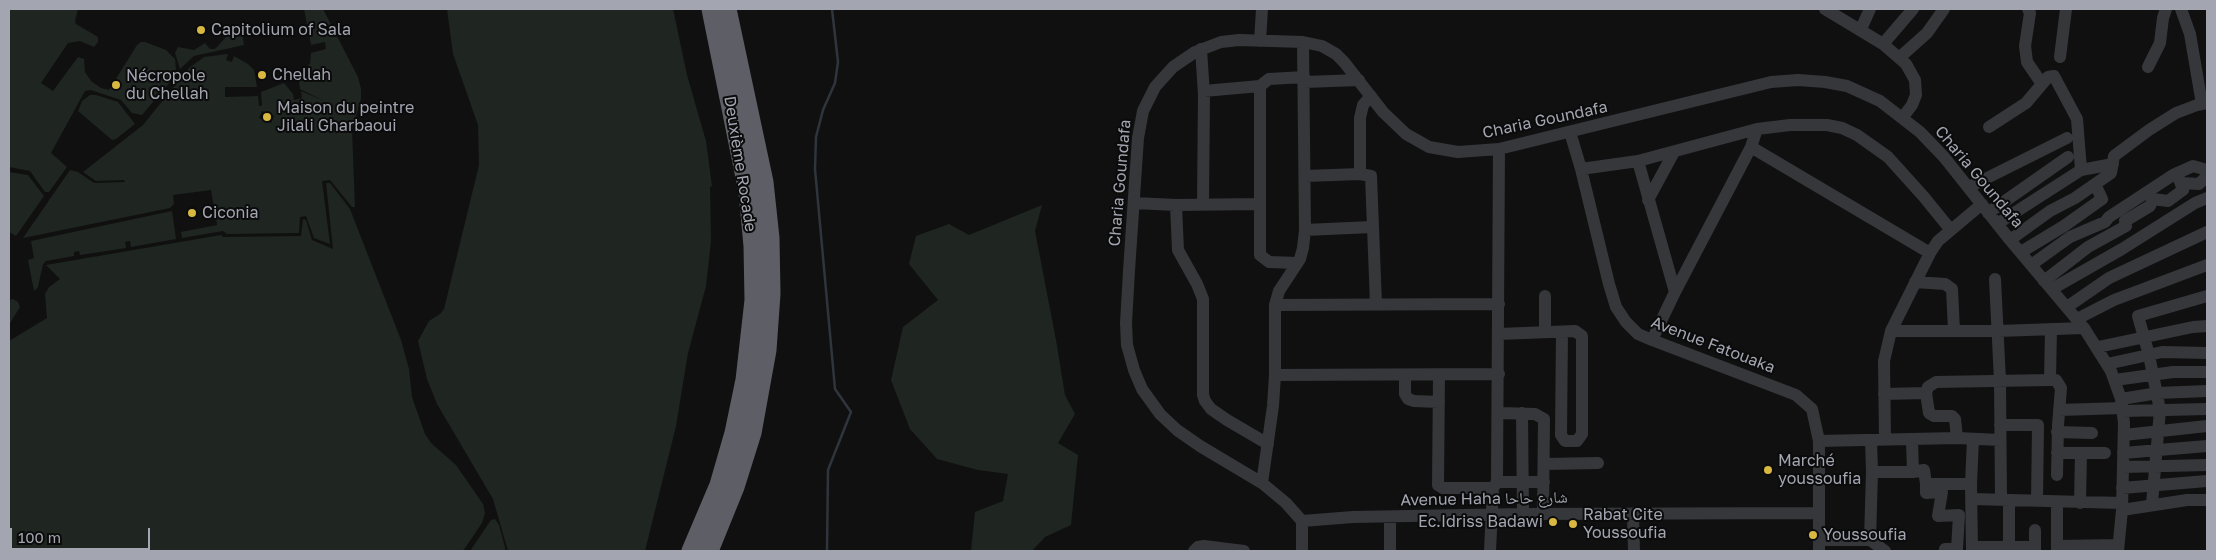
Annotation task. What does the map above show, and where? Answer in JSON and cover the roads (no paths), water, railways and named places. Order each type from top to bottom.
[{"type":"highway","name":"Deuxième Rocade","points":[[691,551],[719,484],[734,433],[746,380],[754,300],[753,246],[748,192],[711,9]]},
{"type":"highway","name":"Deuxième Rocade","points":[[708,551],[735,487],[752,433],[767,350],[771,294],[770,238],[764,182],[727,9]]},
{"type":"street","points":[[1260,41],[1262,9]]},
{"type":"street","points":[[1861,29],[1870,9]]},
{"type":"street","points":[[1883,44],[1913,9]]},
{"type":"street","points":[[1900,58],[1927,33],[1944,9]]},
{"type":"street","points":[[2028,9],[2030,13],[2025,46],[2027,62],[2042,84]]},
{"type":"street","points":[[2060,57],[2066,9]]},
{"type":"street","points":[[2148,67],[2160,43],[2162,18],[2166,9]]},
{"type":"street","points":[[2010,240],[2050,211],[2075,198],[2111,173],[2114,156],[2149,130],[2176,114],[2205,103],[2190,34],[2181,9]]},
{"type":"street","points":[[1828,10],[1883,44],[1906,64],[1915,80],[1915,100],[1903,117]]},
{"type":"street","name":"Charia Goundafa","points":[[1302,521],[1262,483],[1177,430],[1160,414],[1139,383],[1128,345],[1126,323],[1140,121],[1149,98],[1172,67],[1201,49],[1221,42],[1260,41],[1316,44],[1336,54],[1395,124],[1418,142],[1442,150],[1458,152],[1498,149],[1771,82],[1798,80],[1825,82],[1847,86],[1880,101],[1903,117],[1926,138],[2081,323],[2098,347],[2114,380],[2122,406],[2124,435],[2122,507],[2118,548]]},
{"type":"street","points":[[1262,483],[1275,375],[1275,305],[1279,291],[1302,253],[1305,230],[1303,42]]},
{"type":"street","points":[[1201,49],[1204,90],[1203,204]]},
{"type":"street","points":[[1989,127],[2026,103],[2050,76],[2056,78],[2077,119],[2081,170]]},
{"type":"street","points":[[1204,90],[1260,86],[1269,79],[1359,80]]},
{"type":"street","points":[[1260,86],[1260,249],[1262,258],[1269,262],[1297,263]]},
{"type":"street","points":[[1360,174],[1360,118],[1363,105],[1371,96]]},
{"type":"street","points":[[1581,169],[1638,161],[1757,129],[1790,125],[1827,125],[1842,128],[1857,135],[1888,157],[1924,196],[1950,229]]},
{"type":"street","points":[[1652,340],[1751,147],[1757,129]]},
{"type":"street","name":"Avenue Fatouaka","points":[[1570,132],[1616,307],[1626,322],[1638,334],[1796,395],[1812,409],[1819,442],[1817,513],[1819,545]]},
{"type":"street","points":[[1969,187],[2067,138]]},
{"type":"street","points":[[1751,147],[1930,252]]},
{"type":"street","points":[[1490,551],[1491,515],[1495,485],[1499,374],[1498,149]]},
{"type":"street","points":[[1648,200],[1674,152]]},
{"type":"street","points":[[1885,439],[1884,361],[1891,331],[1930,252],[1950,229],[2068,157]]},
{"type":"street","points":[[1638,161],[1675,292]]},
{"type":"street","points":[[1997,224],[2081,170],[2113,164]]},
{"type":"street","points":[[2031,265],[2070,237],[2105,222],[2109,217],[2179,178],[2193,166],[2207,170]]},
{"type":"street","points":[[1305,176],[1368,174],[1371,177],[1376,304]]},
{"type":"street","points":[[2179,178],[2199,184],[2207,176]]},
{"type":"street","points":[[2048,285],[2088,247],[2126,226],[2125,221],[2150,206],[2153,199],[2168,201],[2184,190],[2179,178]]},
{"type":"street","points":[[2021,252],[2064,226],[2102,199],[2094,184]]},
{"type":"street","points":[[2048,285],[2122,249],[2195,203],[2207,198]]},
{"type":"street","points":[[1134,203],[1176,205],[1260,204]]},
{"type":"street","points":[[1176,205],[1178,250],[1197,284],[1202,299],[1204,401],[1211,409],[1227,420],[1268,444]]},
{"type":"street","points":[[1305,230],[1372,228]]},
{"type":"street","points":[[2066,307],[2109,278],[2207,232]]},
{"type":"street","points":[[1891,331],[1998,332],[2051,329],[2081,323],[2114,300],[2168,278],[2207,265]]},
{"type":"street","points":[[1995,279],[2000,380],[2000,440],[2009,546]]},
{"type":"street","points":[[1915,282],[1945,284],[1952,289],[1954,331]]},
{"type":"street","points":[[1544,296],[1545,332]]},
{"type":"street","points":[[2152,504],[2160,410],[2158,393],[2138,316],[2207,296]]},
{"type":"street","points":[[1275,305],[1499,304]]},
{"type":"street","points":[[2098,347],[2207,326]]},
{"type":"street","points":[[2050,380],[2051,329]]},
{"type":"street","points":[[1499,334],[1545,332],[1562,332],[1577,332],[1582,336],[1582,434],[1577,441],[1565,441],[1561,435],[1562,332]]},
{"type":"street","points":[[2107,364],[2162,352],[2207,353]]},
{"type":"street","points":[[2114,380],[2173,372],[2207,372]]},
{"type":"street","points":[[1275,375],[1499,374]]},
{"type":"street","points":[[1405,375],[1405,394],[1408,399],[1438,402]]},
{"type":"street","points":[[1439,375],[1438,486],[1443,488],[1544,482]]},
{"type":"street","points":[[1956,438],[1955,419],[1952,416],[1934,416],[1929,413],[1926,392],[1928,387],[1936,382],[2056,380],[2060,385],[2057,475]]},
{"type":"street","points":[[2122,406],[2158,393],[2191,390],[2207,391]]},
{"type":"street","points":[[1884,394],[1926,392]]},
{"type":"street","points":[[2059,410],[2122,406],[2160,410],[2207,409]]},
{"type":"street","points":[[1498,413],[1538,414],[1544,419],[1543,514]]},
{"type":"street","points":[[1522,413],[1523,514]]},
{"type":"street","points":[[2000,425],[2038,425],[2092,433]]},
{"type":"street","points":[[2037,501],[2038,425]]},
{"type":"street","points":[[2124,435],[2207,426]]},
{"type":"street","points":[[1819,442],[1956,438],[2000,440]]},
{"type":"street","points":[[1973,439],[1971,484],[1972,549],[2009,546],[2035,549],[2035,530]]},
{"type":"street","points":[[1870,540],[1871,440]]},
{"type":"street","points":[[1912,440],[1912,472]]},
{"type":"street","points":[[2123,453],[2207,446]]},
{"type":"street","points":[[2080,503],[2081,453]]},
{"type":"street","points":[[2057,454],[2105,453]]},
{"type":"street","points":[[1544,464],[1598,463]]},
{"type":"street","points":[[2123,466],[2207,465]]},
{"type":"street","points":[[1872,472],[1912,472],[1924,470],[1926,493],[1942,492],[1938,516],[1959,515],[1958,549],[1945,548],[1945,551]]},
{"type":"street","points":[[2122,488],[2207,481]]},
{"type":"street","points":[[1926,484],[1971,484]]},
{"type":"street","points":[[1972,499],[2080,503],[2122,507],[2187,500],[2207,500]]},
{"type":"street","points":[[2057,502],[2057,548],[2118,548]]},
{"type":"street","name":"Avenue Haha شارع حاحا","points":[[1302,521],[1353,517],[1523,514],[1817,513]]},
{"type":"street","points":[[1634,514],[1634,551]]},
{"type":"street","points":[[1390,517],[1390,551]]},
{"type":"street","points":[[1302,521],[1302,551]]},
{"type":"street","points":[[1819,545],[1870,540],[1885,551]]},
{"type":"street","points":[[1194,551],[1204,546],[1244,551]]},
{"type":"waterway","points":[[827,551],[828,470],[851,412],[835,389],[815,169],[816,137],[823,110],[835,83],[838,62],[832,9]]},
{"type":"place","name":"Capitolium of Sala","points":[[201,30]]},
{"type":"place","name":"Chellah","points":[[262,75]]},
{"type":"place","name":"Nécropole du Chellah","points":[[116,85]]},
{"type":"place","name":"Maison du peintre Jilali Gharbaoui","points":[[267,117]]},
{"type":"place","name":"Ciconia","points":[[192,213]]},
{"type":"place","name":"Marché youssoufia","points":[[1768,470]]},
{"type":"place","name":"Ec.Idriss Badawi","points":[[1553,522]]},
{"type":"place","name":"Rabat Cite Youssoufia","points":[[1573,524]]},
{"type":"place","name":"Youssoufia","points":[[1813,535]]}]
